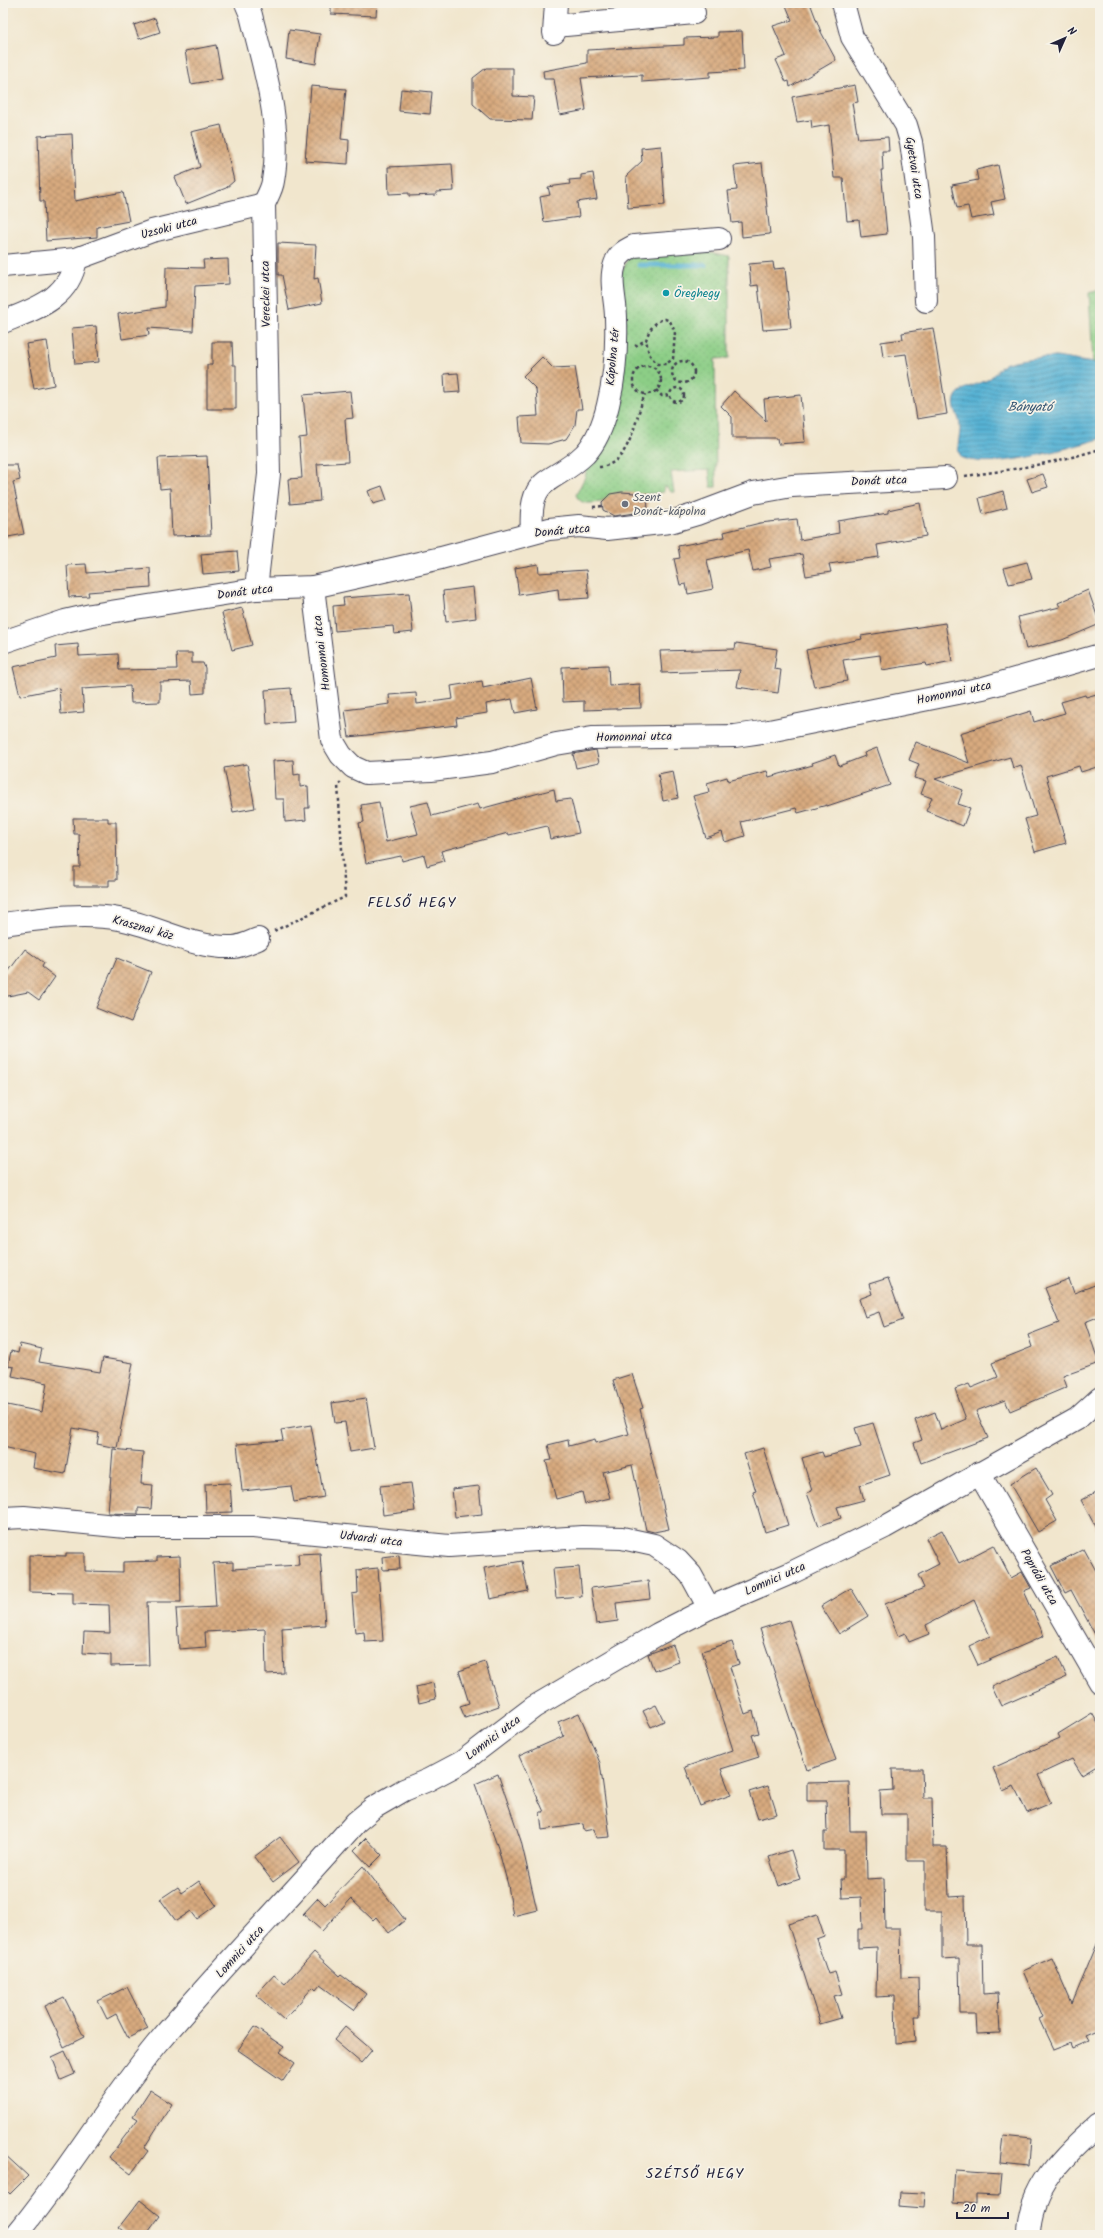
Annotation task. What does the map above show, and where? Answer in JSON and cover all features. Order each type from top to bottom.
[{"type":"street","name":"Vereckei utca","points":[[246,3],[251,15],[273,108],[276,152],[273,183],[264,204],[269,474],[256,589]]},
{"type":"street","points":[[556,3],[555,30],[694,13]]},
{"type":"street","name":"Gyetvai utca","points":[[843,3],[852,36],[899,110],[908,131],[924,237],[926,301]]},
{"type":"street","name":"Uzsoki utca","points":[[3,266],[76,258],[152,231],[264,204]]},
{"type":"street","name":"Kápolna tér","points":[[532,532],[531,514],[533,501],[539,489],[548,479],[573,463],[585,453],[602,427],[608,405],[615,360],[616,317],[612,277],[615,263],[622,252],[634,246],[720,239]]},
{"type":"street","points":[[3,322],[54,299],[66,286],[74,272],[76,258]]},
{"type":"street","name":"Donát utca","points":[[3,642],[65,621],[91,615],[256,589],[314,587],[441,558],[532,532],[579,526],[607,529],[638,527],[670,522],[698,514],[753,493],[792,486],[946,478]]},
{"type":"street","name":"Homonnai utca","points":[[314,587],[332,740],[341,755],[353,767],[366,773],[431,770],[492,762],[556,744],[592,738],[735,736],[748,734],[983,688],[1100,655]]},
{"type":"street","name":"Krasznai köz","points":[[3,924],[82,915],[119,919],[178,939],[207,946],[236,947],[258,939]]},
{"type":"street","name":"Lomnici utca","points":[[16,2235],[35,2212],[116,2098],[156,2045],[356,1822],[373,1808],[404,1790],[428,1780],[462,1762],[534,1707],[568,1685],[658,1634],[709,1608],[791,1573],[885,1527],[1077,1419],[1100,1398]]},
{"type":"street","name":"Poprádi utca","points":[[979,1473],[1100,1682]]},
{"type":"street","name":"Udvardi utca","points":[[3,1518],[24,1517],[126,1527],[253,1527],[449,1546],[582,1537],[622,1538],[654,1545],[678,1561],[692,1576],[709,1608]]},
{"type":"street","points":[[1029,2235],[1033,2205],[1043,2186],[1056,2166],[1100,2123]]},
{"type":"path","points":[[657,364],[649,354],[646,340],[648,333],[660,320],[670,321],[675,332],[673,359],[677,363]]},
{"type":"path","points":[[615,360],[646,340]]},
{"type":"path","points":[[657,364],[666,364],[673,359]]},
{"type":"path","points":[[686,361],[694,369],[691,380],[681,383],[674,380],[672,373],[673,366],[677,363],[686,361]]},
{"type":"path","points":[[654,368],[657,364]]},
{"type":"path","points":[[643,367],[654,368],[658,372],[661,380],[656,390],[645,394],[634,385],[634,376],[643,367]]},
{"type":"path","points":[[679,388],[681,383]]},
{"type":"path","points":[[656,390],[662,396],[670,396],[676,402],[682,400],[684,394],[679,388]]},
{"type":"path","points":[[670,396],[673,389],[679,388]]},
{"type":"path","points":[[573,463],[599,467],[608,466],[615,463],[629,438],[645,394]]},
{"type":"path","points":[[946,478],[1014,470],[1072,458],[1100,449]]},
{"type":"path","points":[[258,939],[345,897],[338,785],[353,767]]},
{"type":"green space","points":[[696,249],[729,256],[729,358],[715,359],[716,487],[711,487],[709,470],[671,472],[674,492],[671,492],[666,486],[663,488],[664,492],[634,495],[633,493],[620,493],[609,496],[602,502],[590,503],[581,501],[576,495],[585,477],[588,463],[608,432],[618,413],[622,389],[619,279],[628,258],[640,253]]},
{"type":"green space","points":[[1100,290],[1100,361],[1093,363],[1089,293]]},
{"type":"water","name":"Bányató","points":[[1056,357],[1093,363],[1100,361],[1100,439],[1050,453],[1012,460],[994,462],[962,458],[958,450],[960,423],[954,402],[957,395],[964,389],[989,379],[1007,363],[1025,359]]},
{"type":"building","points":[[331,3],[377,3],[376,16],[331,14]]},
{"type":"building","points":[[785,3],[810,3],[821,32],[836,60],[790,87],[789,81],[786,82],[776,60],[786,56],[773,26],[792,20]]},
{"type":"building","points":[[155,18],[160,32],[139,39],[134,25]]},
{"type":"building","points":[[289,30],[320,34],[316,64],[286,59]]},
{"type":"building","points":[[742,31],[744,70],[710,72],[710,77],[642,82],[642,75],[581,78],[586,110],[560,115],[554,79],[544,79],[543,71],[587,63],[587,50],[684,45],[684,38],[718,37],[718,32]]},
{"type":"building","points":[[216,45],[222,79],[191,84],[185,51]]},
{"type":"building","points":[[486,68],[513,68],[513,96],[534,97],[532,120],[490,119],[473,104],[473,78]]},
{"type":"building","points":[[855,85],[858,102],[852,103],[858,139],[888,137],[889,151],[882,151],[883,170],[881,170],[887,234],[861,237],[859,220],[847,221],[843,178],[834,178],[829,125],[812,128],[811,120],[797,122],[792,97]]},
{"type":"building","points":[[311,86],[346,89],[341,139],[349,140],[348,164],[305,161]]},
{"type":"building","points":[[401,89],[432,92],[430,114],[399,111]]},
{"type":"building","points":[[221,125],[234,181],[226,188],[186,204],[175,177],[200,167],[191,132]]},
{"type":"building","points":[[72,134],[75,201],[123,192],[129,221],[97,227],[97,237],[46,241],[44,201],[40,201],[38,136]]},
{"type":"building","points":[[661,146],[665,205],[628,208],[626,176],[642,161],[641,148]]},
{"type":"building","points":[[762,163],[770,234],[742,237],[741,222],[732,223],[728,191],[737,190],[734,166]]},
{"type":"building","points":[[452,164],[454,191],[436,192],[436,195],[409,196],[409,193],[389,194],[388,167]]},
{"type":"building","points":[[998,165],[1005,199],[991,202],[994,215],[971,219],[968,206],[957,208],[952,185],[978,180],[976,170]]},
{"type":"building","points":[[593,173],[597,199],[577,202],[579,217],[544,222],[540,197],[550,195],[548,187],[570,184],[569,180],[581,179],[581,175]]},
{"type":"building","points":[[278,243],[316,245],[314,279],[318,278],[322,303],[289,310],[282,275],[278,275]]},
{"type":"building","points":[[228,259],[229,284],[195,286],[193,331],[148,328],[149,335],[122,339],[118,314],[165,307],[166,267],[204,268],[203,260]]},
{"type":"building","points":[[773,262],[774,269],[785,268],[791,328],[763,330],[758,285],[751,286],[749,264]]},
{"type":"building","points":[[96,326],[99,362],[75,364],[72,328]]},
{"type":"building","points":[[933,328],[947,414],[917,419],[906,354],[883,357],[881,342],[903,339],[902,333]]},
{"type":"building","points":[[47,341],[54,385],[34,389],[26,344]]},
{"type":"building","points":[[212,342],[232,342],[233,365],[236,365],[236,409],[207,409],[207,365],[212,365]]},
{"type":"building","points":[[542,357],[553,368],[575,367],[582,409],[577,409],[575,425],[566,439],[548,444],[521,443],[519,417],[538,416],[536,389],[523,376]]},
{"type":"building","points":[[458,373],[460,392],[445,393],[444,374]]},
{"type":"building","points":[[350,391],[353,418],[345,419],[348,462],[317,464],[320,501],[290,504],[288,479],[302,478],[299,438],[307,437],[303,395]]},
{"type":"building","points":[[734,391],[766,421],[764,399],[801,395],[805,442],[778,444],[777,438],[732,438],[732,417],[721,406]]},
{"type":"building","points":[[207,456],[211,535],[172,536],[170,488],[160,489],[158,458]]},
{"type":"building","points":[[3,465],[17,465],[20,480],[13,482],[24,534],[3,538]]},
{"type":"building","points":[[1043,474],[1048,487],[1032,492],[1027,479]]},
{"type":"building","points":[[382,486],[387,500],[373,504],[368,491]]},
{"type":"building","points":[[1003,491],[1007,508],[983,514],[979,498]]},
{"type":"building","name":"Szent Donát-kápolna","points":[[622,492],[647,494],[648,511],[614,516],[603,510],[602,502],[610,494]]},
{"type":"building","points":[[920,503],[926,536],[877,545],[879,557],[829,564],[831,572],[806,576],[802,554],[769,559],[771,567],[753,571],[748,550],[707,560],[713,589],[688,594],[686,584],[680,585],[674,559],[680,558],[678,546],[725,537],[724,532],[760,523],[797,519],[800,540],[839,533],[838,521],[888,513],[888,510]]},
{"type":"building","points":[[237,551],[239,571],[203,574],[201,554]]},
{"type":"building","points":[[1027,562],[1032,579],[1009,584],[1004,568]]},
{"type":"building","points":[[86,564],[87,573],[150,568],[151,587],[88,592],[89,596],[69,597],[67,565]]},
{"type":"building","points":[[538,564],[539,573],[586,570],[589,598],[559,600],[558,589],[519,595],[515,568]]},
{"type":"building","points":[[473,587],[476,618],[446,622],[443,591]]},
{"type":"building","points":[[1088,590],[1100,624],[1062,640],[1026,649],[1018,617],[1060,607],[1058,603]]},
{"type":"building","points":[[409,593],[413,632],[394,634],[393,626],[335,631],[333,606],[344,605],[343,598]]},
{"type":"building","points":[[242,608],[252,645],[232,650],[222,613]]},
{"type":"building","points":[[945,623],[952,661],[927,666],[926,663],[882,670],[880,655],[843,660],[847,681],[814,687],[806,650],[862,639],[861,636]]},
{"type":"building","points":[[736,643],[777,649],[774,669],[781,670],[778,693],[737,687],[740,670],[662,673],[660,651],[735,649]]},
{"type":"building","points":[[78,644],[79,656],[118,654],[119,670],[177,669],[176,653],[192,653],[192,663],[203,663],[205,668],[205,693],[192,694],[191,681],[160,682],[160,702],[131,703],[130,686],[82,689],[84,712],[61,714],[59,688],[20,696],[13,667],[56,658],[55,646]]},
{"type":"building","points":[[608,665],[609,686],[640,684],[641,708],[584,710],[584,701],[563,702],[562,667]]},
{"type":"building","points":[[531,678],[537,709],[515,713],[512,699],[486,704],[487,713],[456,718],[457,725],[349,737],[345,710],[390,704],[389,695],[416,693],[417,704],[453,699],[451,686],[482,681],[483,688]]},
{"type":"building","points":[[291,688],[294,722],[267,724],[265,690]]},
{"type":"building","points":[[1100,693],[1100,766],[1081,772],[1079,766],[1046,776],[1066,843],[1035,852],[1025,819],[1036,816],[1021,765],[1013,768],[1010,757],[935,779],[963,790],[958,804],[970,808],[963,826],[926,811],[932,798],[921,794],[926,781],[914,778],[919,764],[909,760],[916,742],[969,763],[960,733],[1031,711],[1034,722],[1065,713],[1061,702],[1085,695],[1086,697]]},
{"type":"building","points":[[877,748],[890,785],[827,806],[798,813],[796,808],[741,822],[745,836],[725,842],[722,832],[706,838],[693,796],[709,792],[707,783],[727,777],[728,781],[767,771],[769,777],[813,765],[812,763],[835,755],[839,766],[865,756],[864,753]]},
{"type":"building","points":[[596,750],[599,763],[576,768],[573,754]]},
{"type":"building","points":[[293,760],[294,775],[300,774],[300,787],[308,786],[309,808],[305,808],[306,820],[285,822],[284,799],[275,799],[273,761]]},
{"type":"building","points":[[247,764],[255,808],[233,812],[224,768]]},
{"type":"building","points":[[673,771],[678,798],[663,801],[658,774]]},
{"type":"building","points":[[554,789],[556,801],[571,799],[579,833],[550,839],[547,826],[509,835],[508,833],[441,851],[444,861],[427,866],[424,855],[402,861],[401,856],[366,863],[359,823],[364,822],[361,805],[379,802],[386,842],[418,834],[410,806],[428,802],[432,816],[478,804],[480,809]]},
{"type":"building","points":[[73,818],[108,818],[108,822],[116,822],[117,880],[109,880],[109,886],[74,886],[74,867],[80,867],[79,834],[74,834]]},
{"type":"building","points":[[25,949],[44,963],[42,967],[55,977],[39,1000],[28,992],[3,997],[3,973],[8,972]]},
{"type":"building","points":[[117,958],[151,972],[131,1022],[96,1008]]},
{"type":"building","points":[[888,1278],[903,1320],[884,1327],[879,1312],[865,1317],[859,1299],[872,1294],[869,1284]]},
{"type":"building","points":[[1069,1279],[1074,1293],[1100,1283],[1100,1316],[1085,1322],[1099,1363],[1063,1376],[1067,1387],[1010,1411],[1005,1400],[976,1411],[988,1438],[921,1463],[914,1443],[922,1440],[915,1420],[935,1412],[941,1430],[966,1419],[955,1389],[969,1384],[971,1388],[998,1377],[992,1363],[1032,1347],[1028,1335],[1059,1323],[1045,1288]]},
{"type":"building","points":[[20,1344],[42,1349],[39,1362],[100,1372],[103,1358],[133,1363],[117,1448],[97,1444],[99,1433],[73,1428],[65,1474],[33,1468],[35,1454],[3,1447],[3,1428],[7,1405],[42,1412],[47,1383],[12,1376],[14,1367],[8,1366],[11,1351],[18,1353]]},
{"type":"building","points":[[632,1374],[643,1408],[640,1409],[669,1529],[654,1532],[646,1530],[632,1465],[603,1472],[610,1498],[585,1504],[582,1492],[556,1499],[546,1461],[552,1460],[548,1445],[568,1440],[569,1446],[595,1439],[596,1443],[629,1434],[613,1380]]},
{"type":"building","points":[[366,1398],[374,1448],[350,1452],[345,1422],[335,1423],[332,1403]]},
{"type":"building","points":[[873,1423],[890,1475],[860,1485],[864,1500],[837,1507],[841,1518],[819,1526],[807,1493],[812,1491],[802,1458],[822,1452],[824,1457],[861,1447],[855,1428]]},
{"type":"building","points":[[311,1425],[324,1497],[294,1502],[291,1486],[242,1491],[237,1444],[283,1440],[281,1430]]},
{"type":"building","points":[[763,1448],[788,1525],[765,1532],[753,1492],[756,1491],[744,1454]]},
{"type":"building","points":[[113,1449],[143,1452],[141,1484],[153,1485],[151,1509],[138,1508],[138,1514],[108,1513]]},
{"type":"building","points":[[1036,1468],[1052,1495],[1045,1500],[1057,1521],[1038,1532],[1010,1484]]},
{"type":"building","points":[[230,1483],[232,1512],[206,1513],[205,1484]]},
{"type":"building","points":[[411,1483],[415,1511],[383,1515],[380,1486]]},
{"type":"building","points":[[479,1486],[482,1514],[455,1517],[452,1489]]},
{"type":"building","points":[[1100,1490],[1100,1535],[1081,1500]]},
{"type":"building","points":[[942,1530],[959,1563],[994,1545],[1011,1578],[1022,1572],[1031,1588],[1024,1591],[1044,1636],[978,1665],[969,1646],[990,1636],[974,1600],[926,1625],[929,1634],[909,1642],[905,1633],[898,1636],[885,1604],[924,1588],[918,1575],[939,1564],[926,1538]]},
{"type":"building","points":[[1084,1549],[1100,1578],[1100,1644],[1071,1590],[1065,1593],[1051,1566]]},
{"type":"building","points":[[66,1553],[85,1553],[85,1571],[123,1572],[123,1562],[157,1561],[157,1557],[180,1556],[181,1602],[147,1602],[149,1665],[111,1666],[111,1655],[83,1653],[84,1632],[110,1633],[109,1605],[73,1604],[73,1593],[29,1592],[29,1555],[66,1556]]},
{"type":"building","points":[[320,1553],[325,1625],[282,1628],[284,1673],[266,1674],[265,1629],[205,1632],[206,1647],[179,1649],[176,1609],[216,1607],[213,1563],[233,1562],[233,1569],[299,1565],[298,1554]]},
{"type":"building","points":[[399,1555],[400,1569],[383,1570],[382,1557]]},
{"type":"building","points":[[522,1561],[528,1591],[490,1599],[484,1568]]},
{"type":"building","points":[[579,1567],[582,1596],[556,1598],[553,1569]]},
{"type":"building","points":[[378,1568],[383,1641],[365,1642],[364,1632],[355,1633],[352,1594],[358,1593],[357,1570]]},
{"type":"building","points":[[648,1581],[650,1599],[616,1603],[618,1621],[596,1624],[591,1588]]},
{"type":"building","points":[[851,1588],[868,1616],[839,1634],[821,1606]]},
{"type":"building","points":[[789,1620],[820,1717],[836,1760],[807,1770],[760,1629]]},
{"type":"building","points":[[732,1642],[739,1664],[730,1667],[745,1714],[753,1711],[759,1733],[752,1735],[759,1757],[721,1769],[731,1795],[700,1806],[685,1767],[733,1750],[702,1651]]},
{"type":"building","points":[[673,1645],[679,1662],[654,1671],[648,1654]]},
{"type":"building","points":[[1058,1657],[1067,1677],[1001,1706],[992,1687]]},
{"type":"building","points":[[485,1662],[499,1706],[465,1718],[460,1706],[469,1703],[459,1671]]},
{"type":"building","points":[[433,1683],[436,1699],[419,1703],[416,1687]]},
{"type":"building","points":[[656,1705],[664,1721],[651,1727],[643,1711]]},
{"type":"building","points":[[579,1713],[600,1763],[610,1837],[596,1838],[594,1829],[584,1831],[583,1824],[542,1830],[540,1812],[544,1812],[519,1756],[564,1736],[558,1722]]},
{"type":"building","points":[[1092,1713],[1100,1727],[1100,1764],[1082,1775],[1072,1759],[1038,1775],[1051,1803],[1027,1813],[1014,1786],[1003,1791],[993,1768],[1060,1738],[1058,1734]]},
{"type":"building","points":[[892,1769],[922,1769],[923,1798],[932,1798],[933,1847],[947,1847],[949,1897],[965,1896],[966,1944],[982,1944],[983,1994],[998,1993],[1000,2033],[977,2034],[976,2014],[960,2014],[959,1958],[942,1959],[942,1911],[925,1911],[925,1861],[907,1861],[907,1814],[881,1814],[880,1791],[893,1790]]},
{"type":"building","points":[[498,1774],[521,1841],[537,1910],[513,1916],[508,1885],[498,1848],[475,1784]]},
{"type":"building","points":[[849,1782],[850,1831],[866,1831],[867,1879],[884,1878],[885,1928],[900,1928],[901,1978],[918,1977],[919,2016],[914,2016],[916,2041],[896,2043],[895,1996],[876,1997],[877,1947],[858,1948],[858,1929],[862,1929],[861,1897],[842,1898],[841,1879],[844,1879],[844,1850],[824,1850],[824,1832],[827,1832],[826,1801],[807,1801],[807,1783]]},
{"type":"building","points":[[768,1786],[777,1814],[758,1819],[749,1792]]},
{"type":"building","points":[[280,1837],[299,1862],[273,1882],[254,1857]]},
{"type":"building","points":[[366,1838],[382,1855],[370,1867],[354,1850]]},
{"type":"building","points":[[791,1850],[800,1879],[779,1886],[769,1857]]},
{"type":"building","points":[[363,1866],[405,1920],[389,1933],[376,1917],[373,1920],[351,1899],[322,1931],[303,1914],[318,1898],[325,1905]]},
{"type":"building","points":[[199,1881],[216,1905],[197,1919],[191,1911],[176,1921],[160,1899],[178,1887],[182,1893]]},
{"type":"building","points":[[817,1915],[824,1936],[816,1939],[828,1974],[835,1972],[842,1994],[834,1996],[841,2018],[820,2024],[788,1924]]},
{"type":"building","points":[[1100,1937],[1100,2029],[1086,2035],[1089,2040],[1073,2047],[1071,2042],[1053,2049],[1039,2019],[1043,2017],[1023,1971],[1052,1958],[1072,2004]]},
{"type":"building","points":[[314,1952],[340,1976],[341,1975],[366,1994],[354,2010],[320,1985],[316,1990],[313,1987],[284,2020],[256,1995],[274,1975],[285,1984]]},
{"type":"building","points":[[127,1987],[148,2028],[128,2038],[116,2014],[107,2019],[98,2001]]},
{"type":"building","points":[[64,1997],[84,2037],[64,2047],[45,2006]]},
{"type":"building","points":[[254,2027],[284,2047],[280,2052],[295,2063],[283,2081],[238,2050]]},
{"type":"building","points":[[345,2027],[372,2050],[361,2063],[334,2040]]},
{"type":"building","points":[[65,2051],[75,2074],[61,2080],[52,2057]]},
{"type":"building","points":[[150,2090],[172,2104],[144,2148],[148,2151],[131,2174],[109,2157],[138,2119],[133,2116]]},
{"type":"building","points":[[1003,2135],[1032,2138],[1030,2166],[1000,2163]]},
{"type":"building","points":[[3,2153],[28,2176],[10,2194],[3,2187]]},
{"type":"building","points":[[955,2170],[1001,2173],[999,2196],[976,2195],[976,2204],[953,2202]]},
{"type":"building","points":[[899,2192],[925,2193],[924,2208],[898,2206]]},
{"type":"building","points":[[140,2200],[160,2216],[146,2235],[129,2235],[119,2227]]},
{"type":"waterway","points":[[639,265],[705,265]]},
{"type":"place","name":"Öreghegy","points":[[666,293]]},
{"type":"place","name":"Szent Donát-kápolna","points":[[625,504]]},
{"type":"district","name":"FELSŐ HEGY","points":[[412,903]]},
{"type":"district","name":"SZÉTSŐ HEGY","points":[[695,2174]]}]
